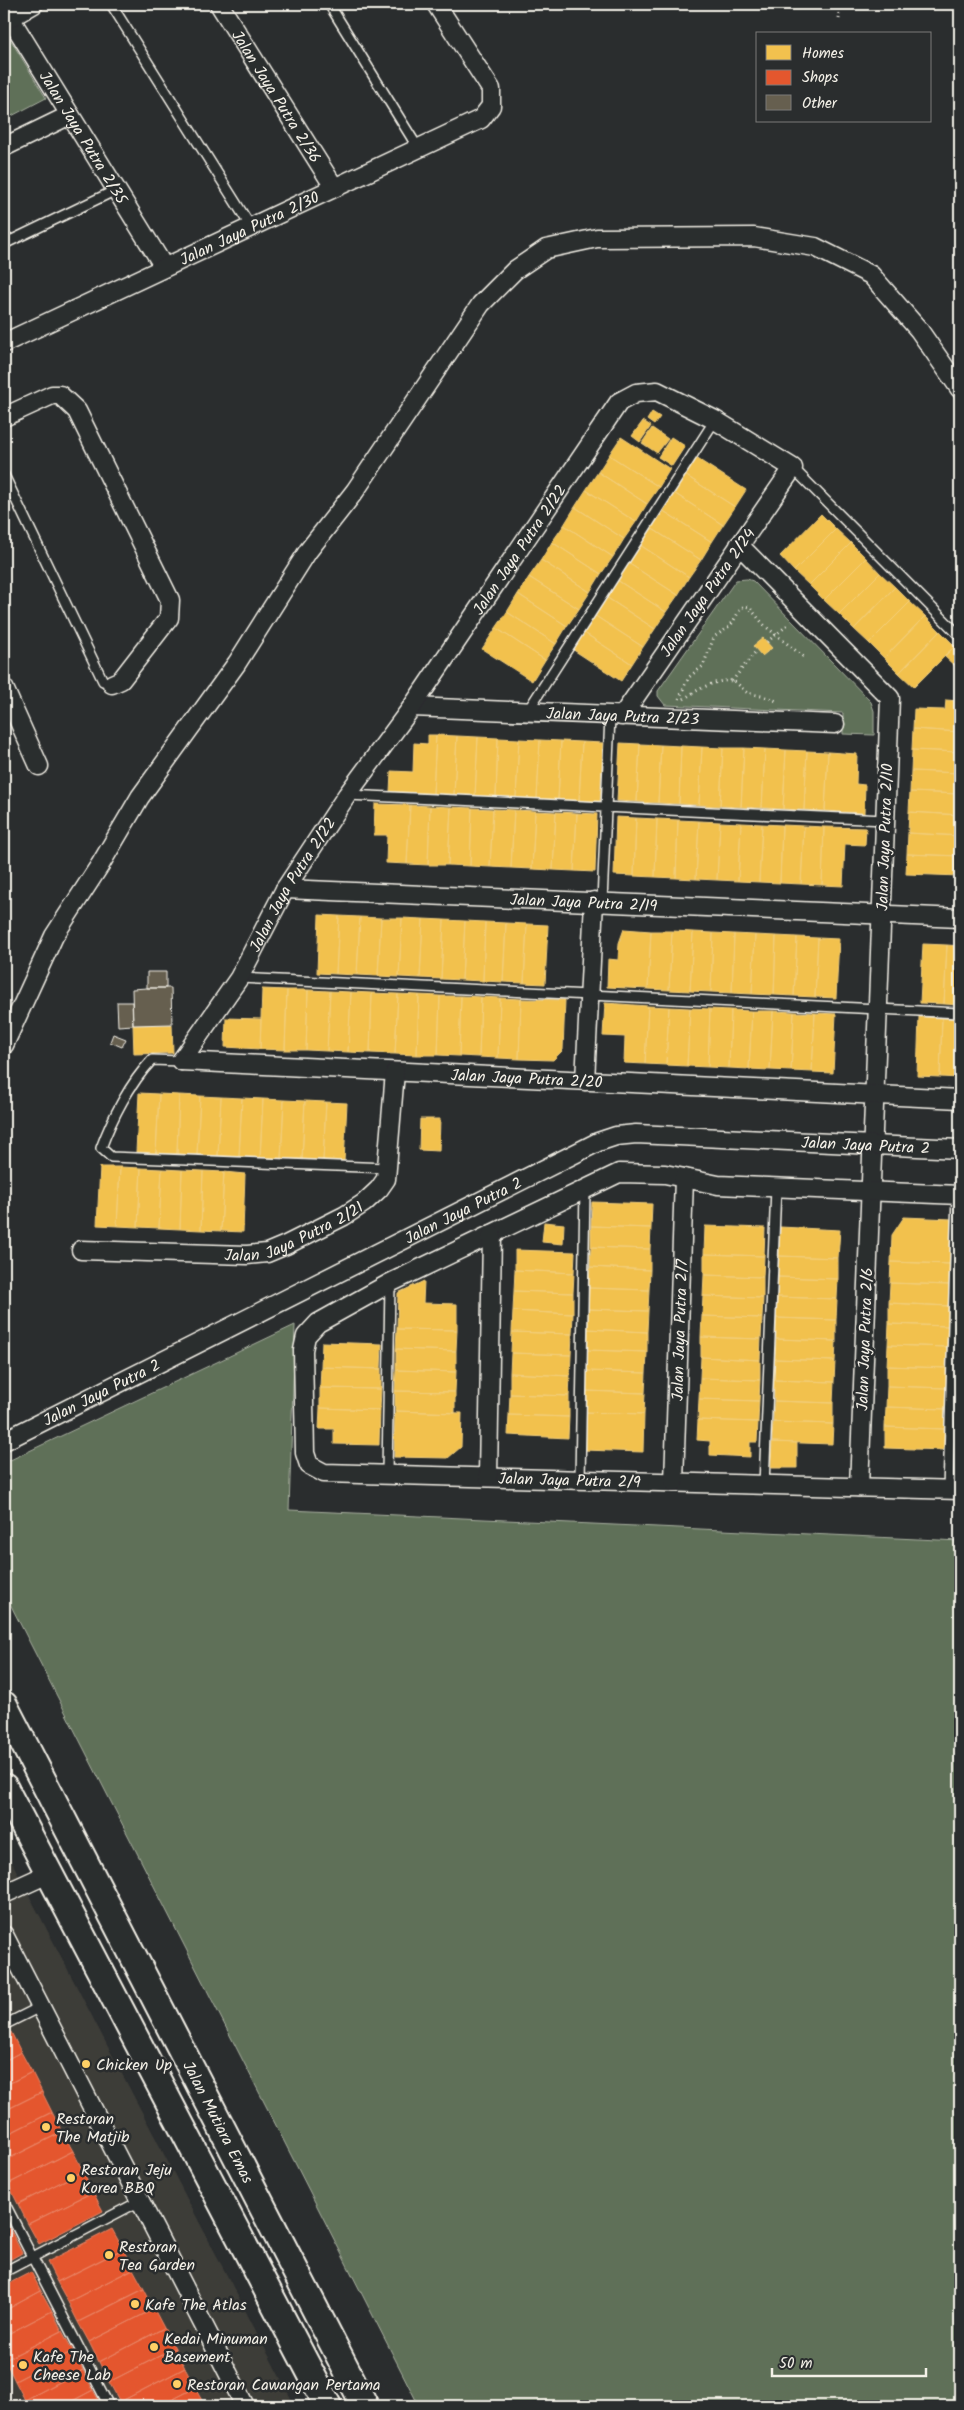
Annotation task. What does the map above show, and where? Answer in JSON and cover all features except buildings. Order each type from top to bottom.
[{"type":"main road","name":"Jalan Mutiara Emas","points":[[4,1705],[365,2406]]},
{"type":"main road","points":[[4,1787],[328,2406]]},
{"type":"street","points":[[7,13],[34,4]]},
{"type":"street","name":"Jalan Jaya Putra 2/36","points":[[219,4],[334,187]]},
{"type":"street","name":"Jalan Jaya Putra 2/30","points":[[4,342],[481,119],[491,106],[491,89],[436,4]]},
{"type":"street","name":"Jalan Jaya Putra 2/35","points":[[7,13],[164,268]]},
{"type":"street","points":[[4,146],[70,116]]},
{"type":"street","points":[[4,1045],[54,936],[100,865],[140,797],[237,664],[308,551],[355,492],[481,304],[515,270],[546,249],[597,238],[754,237],[815,247],[871,275],[919,330],[960,389]]},
{"type":"street","name":"Jalan Jaya Putra 2/22","points":[[182,1061],[239,978],[285,889],[347,795],[412,707],[618,402],[636,393],[658,391],[715,420],[793,468]]},
{"type":"street","points":[[4,417],[52,395],[60,395],[77,411],[170,600],[170,618],[121,680],[112,684]]},
{"type":"street","name":"Jalan Jaya Putra 2/24","points":[[616,716],[793,468]]},
{"type":"street","name":"Jalan Jaya Putra 2/10","points":[[739,545],[890,698],[870,1191]]},
{"type":"street","points":[[4,688],[10,720],[39,766]]},
{"type":"street","name":"Jalan Jaya Putra 2/23","points":[[412,707],[835,724]]},
{"type":"street","name":"Jalan Jaya Putra 2/19","points":[[285,889],[960,918]]},
{"type":"street","points":[[585,1081],[598,902]]},
{"type":"street","name":"Jalan Jaya Putra 2/20","points":[[182,1061],[960,1099]]},
{"type":"street","name":"Jalan Jaya Putra 2/21","points":[[81,1250],[247,1255],[267,1253],[286,1246],[364,1203],[386,1179],[395,1072]]},
{"type":"street","name":"Jalan Jaya Putra 2","points":[[4,1441],[598,1142],[616,1136],[636,1134],[960,1149]]},
{"type":"street","points":[[390,1283],[619,1173],[665,1174],[718,1185],[959,1195]]},
{"type":"street","name":"Jalan Jaya Putra 2/7","points":[[674,1482],[684,1178]]},
{"type":"street","name":"Jalan Jaya Putra 2/6","points":[[859,1487],[870,1191]]},
{"type":"street","points":[[488,1477],[492,1234]]},
{"type":"street","name":"Jalan Jaya Putra 2/9","points":[[390,1283],[318,1323],[306,1336],[303,1350],[304,1443],[309,1465],[324,1473],[954,1490]]},
{"type":"street","points":[[4,1894],[50,1873]]},
{"type":"street","points":[[4,1935],[245,2406]]},
{"type":"lane","points":[[111,4],[251,227]]},
{"type":"lane","points":[[329,4],[418,148]]},
{"type":"lane","points":[[4,244],[116,190]]},
{"type":"lane","points":[[527,712],[715,420]]},
{"type":"lane","name":"Jalan Jaya Putra 2/22","points":[[793,468],[960,636]]},
{"type":"lane","points":[[4,475],[103,682],[112,684]]},
{"type":"lane","points":[[598,902],[616,716]]},
{"type":"lane","points":[[347,795],[885,820]]},
{"type":"lane","points":[[239,978],[960,1012]]},
{"type":"lane","points":[[182,1061],[152,1060],[139,1073],[105,1135],[100,1148],[111,1157],[387,1168]]},
{"type":"lane","points":[[764,1485],[776,1188]]},
{"type":"lane","points":[[580,1480],[585,1190]]},
{"type":"lane","points":[[954,1490],[959,1195]]},
{"type":"lane","points":[[387,1474],[390,1283]]},
{"type":"lane","points":[[4,2025],[40,2007]]},
{"type":"lane","points":[[4,2272],[140,2201]]},
{"type":"lane","points":[[4,2202],[109,2406]]},
{"type":"path","points":[[839,19],[840,4]]},
{"type":"path","points":[[793,722],[793,711],[771,698],[746,692],[740,685],[732,682],[696,689],[676,705],[688,677],[702,666],[714,637],[731,626],[744,606],[749,608],[765,626],[805,658]]},
{"type":"path","points":[[767,642],[804,612]]},
{"type":"path","points":[[732,682],[757,650]]},
{"type":"shaded area","points":[[4,1847],[295,2406],[4,2406]]},
{"type":"green space","points":[[4,29],[46,98],[4,120]]},
{"type":"green space","points":[[747,579],[753,581],[871,702],[874,711],[874,735],[843,734],[843,713],[665,705],[658,696],[658,691],[736,580]]},
{"type":"green space","points":[[295,1325],[289,1510],[960,1541],[960,2406],[419,2406],[4,1592],[4,1463]]},
{"type":"place","name":"Chicken Up","points":[[86,2064]]},
{"type":"place","name":"Restoran The Matjib","points":[[46,2127]]},
{"type":"place","name":"Restoran Jeju Korea BBQ","points":[[71,2178]]},
{"type":"place","name":"Restoran Tea Garden","points":[[109,2255]]},
{"type":"place","name":"Kafe The Atlas","points":[[135,2304]]},
{"type":"place","name":"Kedai Minuman Basement","points":[[154,2347]]},
{"type":"place","name":"Kafe The Cheese Lab","points":[[23,2365]]},
{"type":"place","name":"Restoran Cawangan Pertama","points":[[177,2384]]}]
